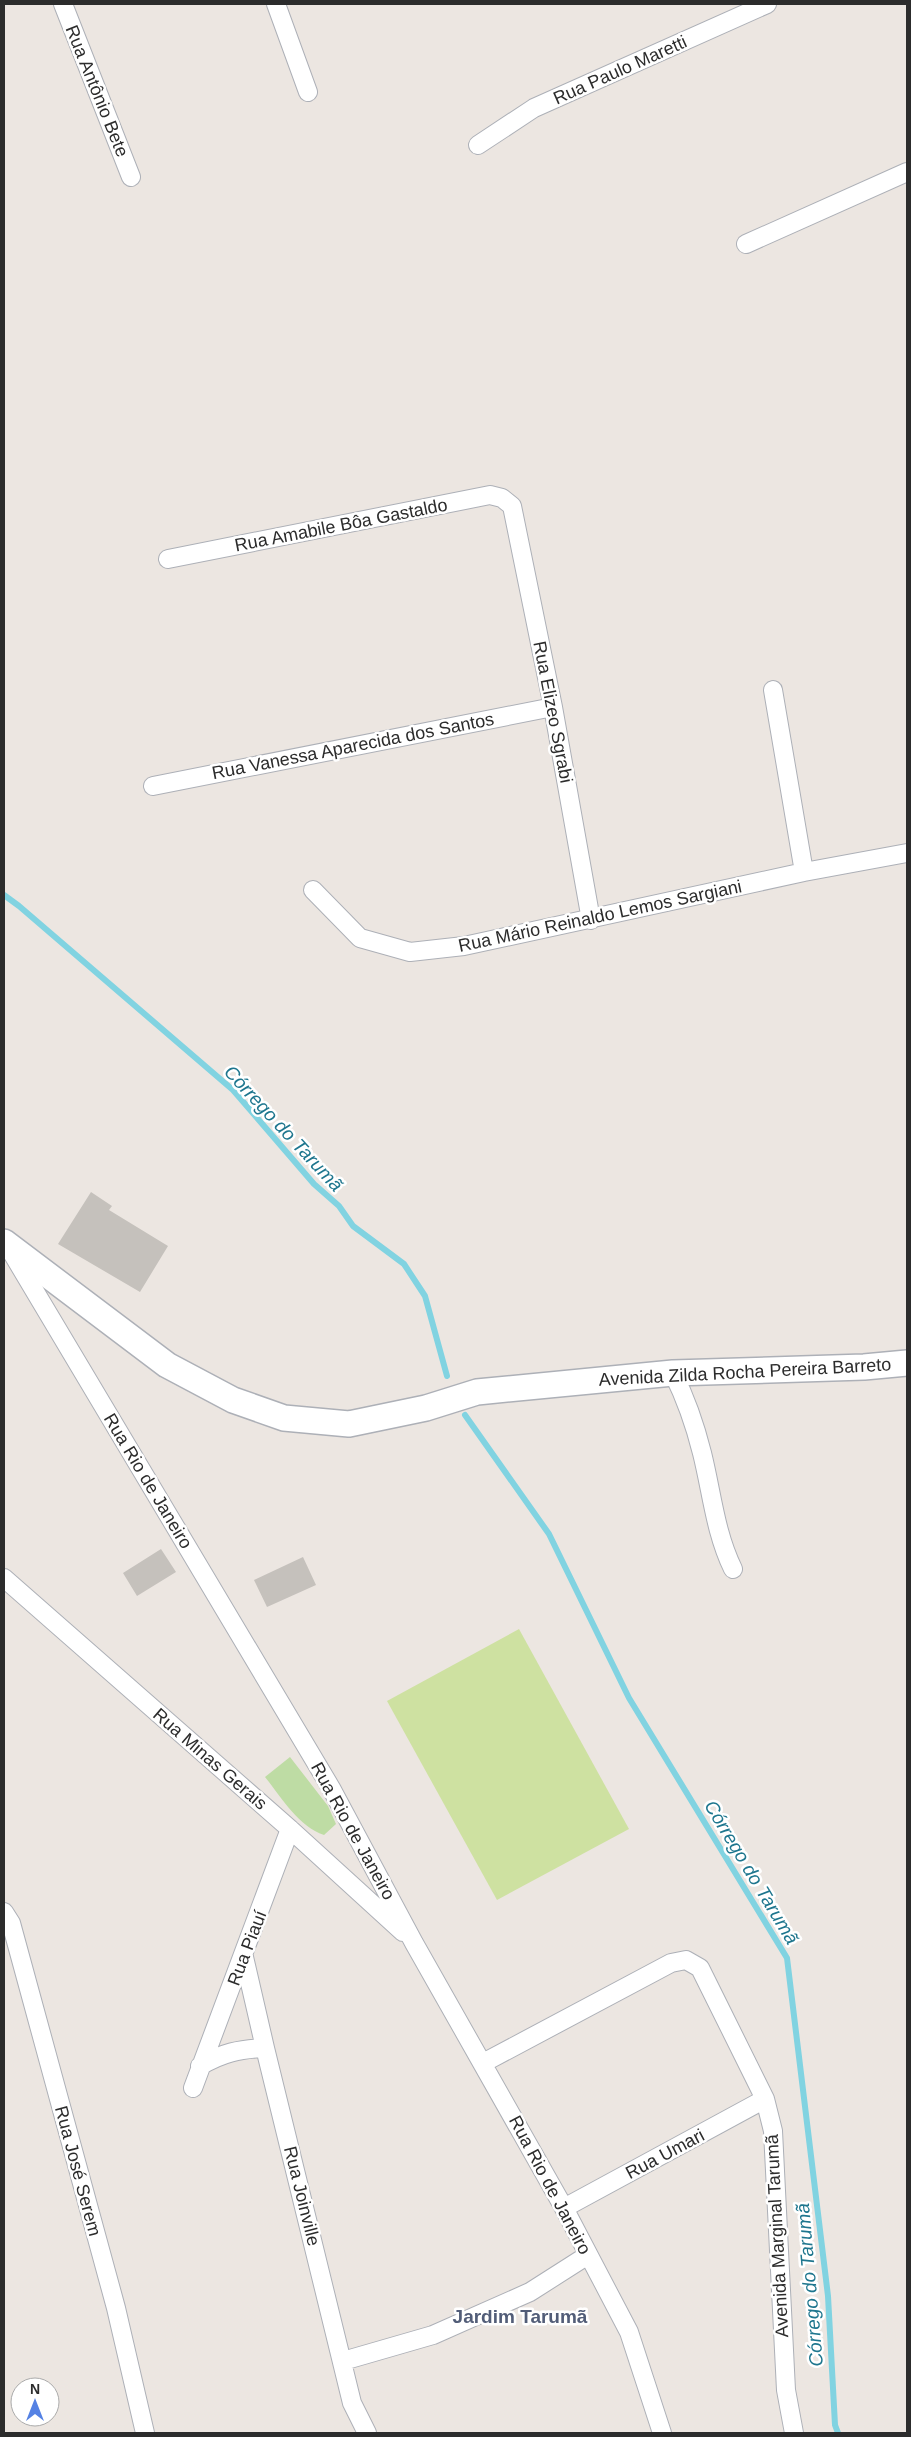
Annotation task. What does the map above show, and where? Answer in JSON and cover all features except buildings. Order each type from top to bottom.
[{"type":"street","name":"Rua Antônio Bete","points":[[63,4],[131,177]]},
{"type":"street","points":[[276,4],[308,92]]},
{"type":"street","name":"Rua Paulo Maretti","points":[[478,145],[534,108],[767,4]]},
{"type":"street","points":[[746,244],[907,172]]},
{"type":"street","name":"Rua Amabile Bôa Gastaldo","points":[[168,559],[490,495],[502,498],[512,506]]},
{"type":"street","name":"Rua Elizeo Sgrabi","points":[[512,506],[553,707],[591,920]]},
{"type":"street","points":[[773,690],[804,872]]},
{"type":"street","name":"Rua Vanessa Aparecida dos Santos","points":[[153,786],[553,707]]},
{"type":"street","name":"Rua Mário Reinaldo Lemos Sargiani","points":[[313,890],[360,938],[410,952],[464,946],[591,920],[804,872],[907,853]]},
{"type":"street","name":"Avenida Zilda Rocha Pereira Barreto","points":[[6,1244],[167,1365],[233,1400],[284,1418],[349,1424],[426,1408],[478,1392],[673,1373],[864,1367],[907,1363]]},
{"type":"street","name":"Rua Rio de Janeiro","points":[[6,1244],[331,1788],[414,1943],[564,2208],[629,2332],[662,2433]]},
{"type":"street","points":[[673,1373],[688,1405],[702,1454],[718,1531],[733,1569]]},
{"type":"street","name":"Rua Minas Gerais","points":[[4,1578],[290,1829],[414,1943]]},
{"type":"street","name":"Rua Piauí","points":[[193,2088],[290,1829]]},
{"type":"street","name":"Rua José Serem","points":[[4,1912],[11,1923],[108,2279],[145,2433]]},
{"type":"street","name":"Rua Joinville","points":[[244,1956],[264,2048],[352,2403],[367,2433]]},
{"type":"street","name":"Avenida Marginal Tarumã","points":[[483,2063],[671,1963],[686,1960],[700,1968],[765,2099],[773,2131],[786,2390],[794,2433]]},
{"type":"street","points":[[200,2066],[218,2056],[238,2049],[264,2048]]},
{"type":"street","name":"Rua Umari","points":[[564,2208],[765,2099]]},
{"type":"street","points":[[343,2361],[433,2335],[530,2292],[588,2254]]},
{"type":"green space","points":[[519,1629],[629,1829],[497,1900],[387,1701]]},
{"type":"green space","points":[[290,1757],[328,1806],[336,1824],[324,1835],[306,1825],[284,1802],[265,1777]]},
{"type":"waterway","name":"Córrego do Tarumã","points":[[4,895],[233,1090],[314,1184],[339,1206],[353,1226],[404,1264],[425,1296],[447,1376]]},
{"type":"waterway","name":"Córrego do Tarumã","points":[[465,1415],[549,1534],[629,1698],[787,1958],[828,2296],[835,2425],[838,2433]]},
{"type":"district","name":"Jardim Tarumã","points":[[520,2316]]}]
